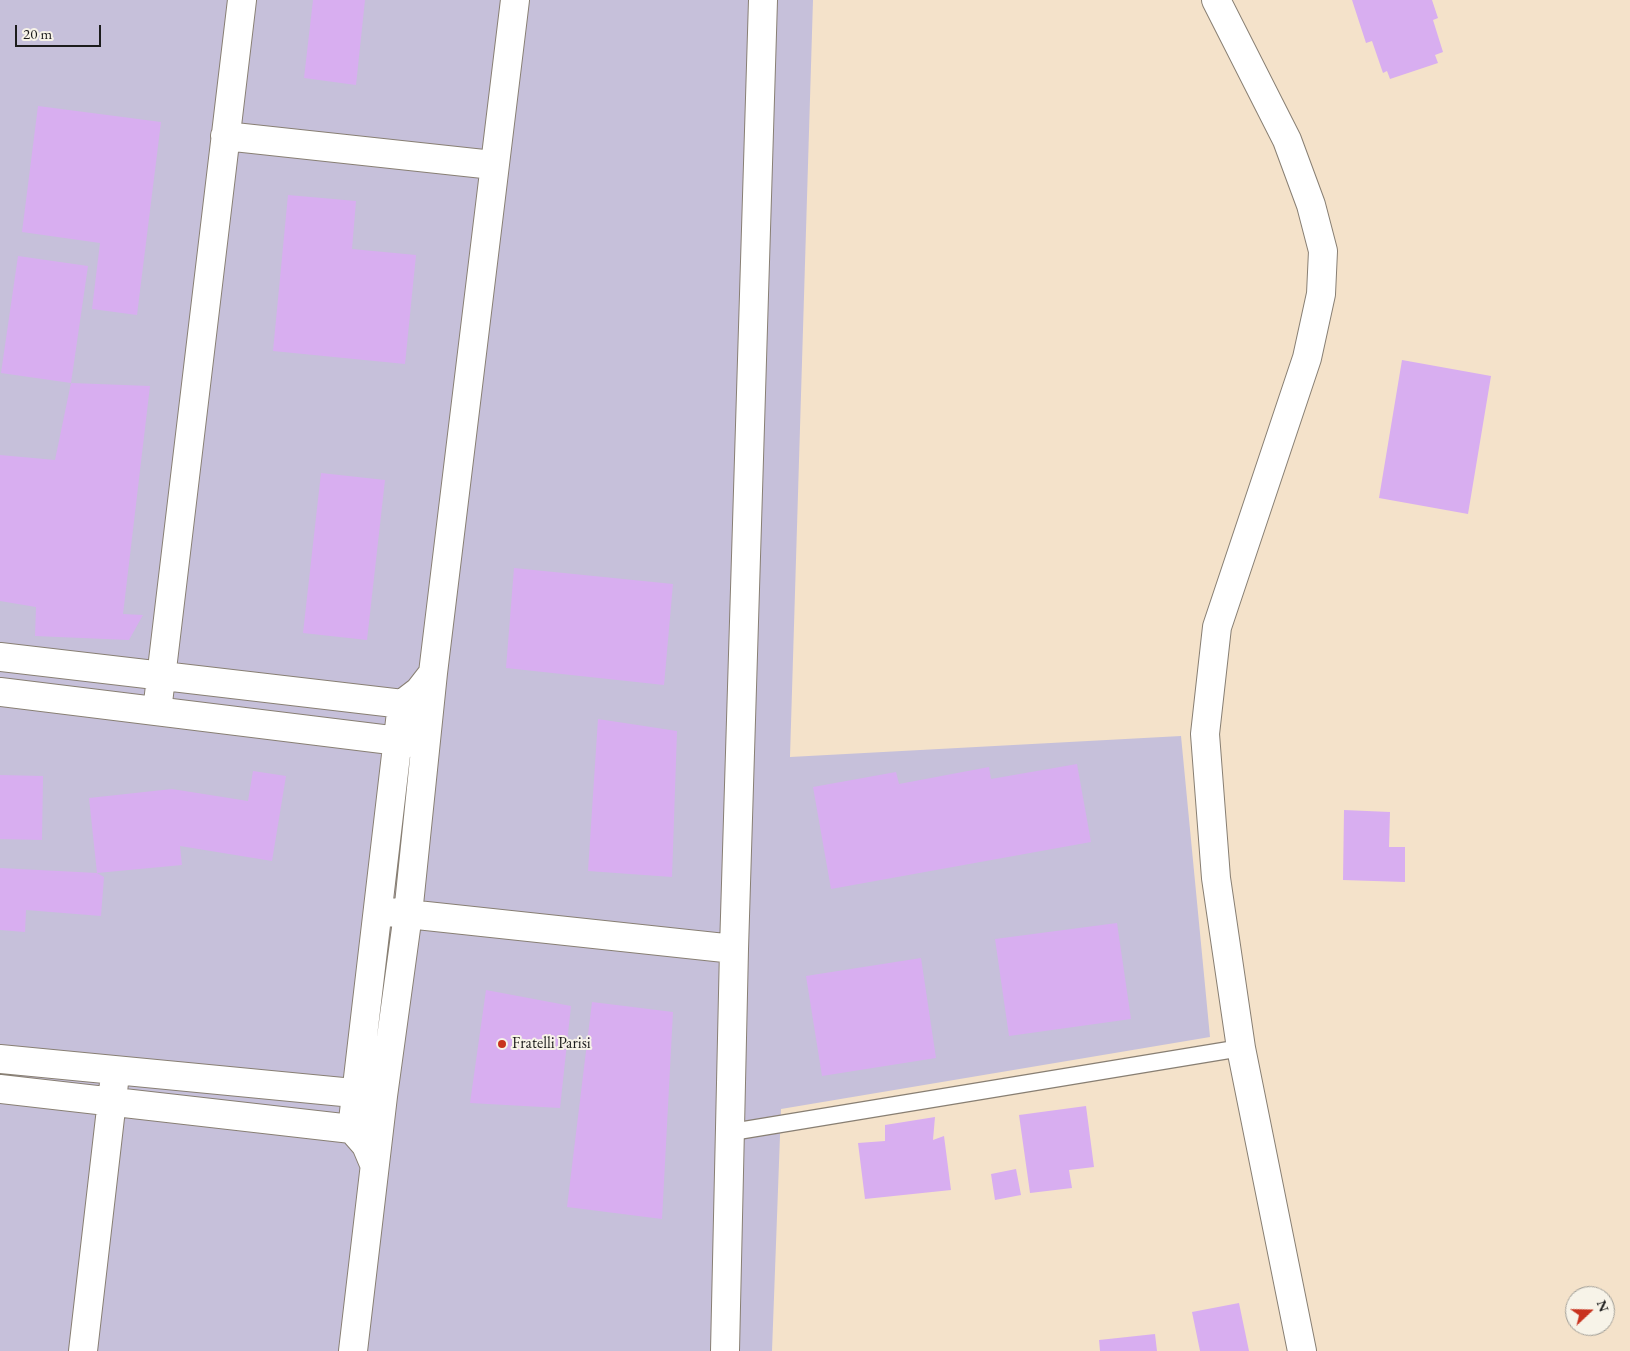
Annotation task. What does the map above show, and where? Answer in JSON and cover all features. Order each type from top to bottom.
[{"type":"street","points":[[157,711],[242,0]]},
{"type":"street","points":[[352,1129],[370,1095],[408,914],[429,707],[493,165],[515,0]]},
{"type":"street","points":[[725,1351],[732,1132],[734,949],[763,0]]},
{"type":"street","points":[[1216,2],[1287,140],[1311,205],[1323,251],[1321,294],[1307,358],[1217,627],[1205,734],[1216,878],[1241,1048],[1302,1351]]},
{"type":"street","points":[[226,136],[493,165]]},
{"type":"street","points":[[0,657],[429,707]]},
{"type":"street","points":[[353,1351],[379,1132],[370,1095],[378,911],[402,704],[418,691],[433,673]]},
{"type":"street","points":[[0,692],[426,744]]},
{"type":"street","points":[[378,911],[734,949]]},
{"type":"street","points":[[0,1059],[116,1072],[370,1095]]},
{"type":"street","points":[[83,1351],[116,1072]]},
{"type":"street","points":[[0,1089],[379,1132]]},
{"type":"street","points":[[352,1129],[366,1145],[374,1164]]},
{"type":"lane","points":[[732,1132],[1241,1048]]},
{"type":"shaded area","points":[[0,0],[813,0],[790,757],[1181,736],[1210,1037],[781,1109],[772,1351],[0,1351]]},
{"type":"building","points":[[313,0],[365,0],[356,85],[304,78]]},
{"type":"building","points":[[1352,0],[1432,0],[1438,18],[1433,20],[1443,52],[1435,55],[1438,63],[1390,79],[1387,71],[1383,73],[1372,41],[1366,43]]},
{"type":"building","points":[[38,106],[161,122],[137,315],[92,309],[100,243],[22,232]]},
{"type":"building","points":[[288,195],[356,201],[352,249],[416,255],[405,364],[273,351]]},
{"type":"building","points":[[18,256],[88,266],[71,383],[1,373]]},
{"type":"building","points":[[1402,360],[1491,376],[1468,514],[1379,498]]},
{"type":"building","points":[[71,383],[150,386],[123,614],[143,615],[129,640],[35,636],[36,607],[0,601],[0,455],[55,460]]},
{"type":"building","points":[[321,473],[385,480],[367,640],[303,633]]},
{"type":"building","points":[[514,568],[673,584],[664,685],[506,668]]},
{"type":"building","points":[[598,719],[677,731],[672,877],[588,871]]},
{"type":"building","points":[[1077,764],[1091,842],[831,889],[813,787],[896,772],[899,784],[989,767],[991,779]]},
{"type":"building","points":[[253,771],[286,776],[272,861],[180,846],[182,865],[97,873],[89,798],[172,789],[248,801]]},
{"type":"building","points":[[0,775],[43,776],[42,840],[0,839]]},
{"type":"building","points":[[1344,810],[1390,812],[1389,847],[1405,847],[1405,882],[1343,880]]},
{"type":"building","points":[[0,868],[97,873],[104,877],[101,916],[26,910],[25,932],[0,930]]},
{"type":"building","points":[[1117,923],[1131,1019],[1009,1036],[995,939]]},
{"type":"building","points":[[921,958],[936,1058],[822,1076],[806,976]]},
{"type":"building","points":[[486,990],[571,1006],[560,1108],[470,1103]]},
{"type":"building","points":[[592,1002],[673,1012],[662,1219],[567,1207]]},
{"type":"building","points":[[1086,1106],[1094,1167],[1069,1170],[1072,1188],[1030,1193],[1019,1115]]},
{"type":"building","points":[[935,1117],[933,1140],[944,1136],[951,1190],[865,1199],[858,1143],[885,1141],[885,1125]]},
{"type":"building","points":[[1016,1169],[1021,1195],[995,1200],[991,1174]]},
{"type":"building","points":[[1239,1303],[1249,1351],[1200,1351],[1192,1312]]},
{"type":"building","points":[[1155,1334],[1157,1351],[1100,1351],[1099,1340]]},
{"type":"place","name":"Fratelli Parisi","points":[[502,1044]]}]
